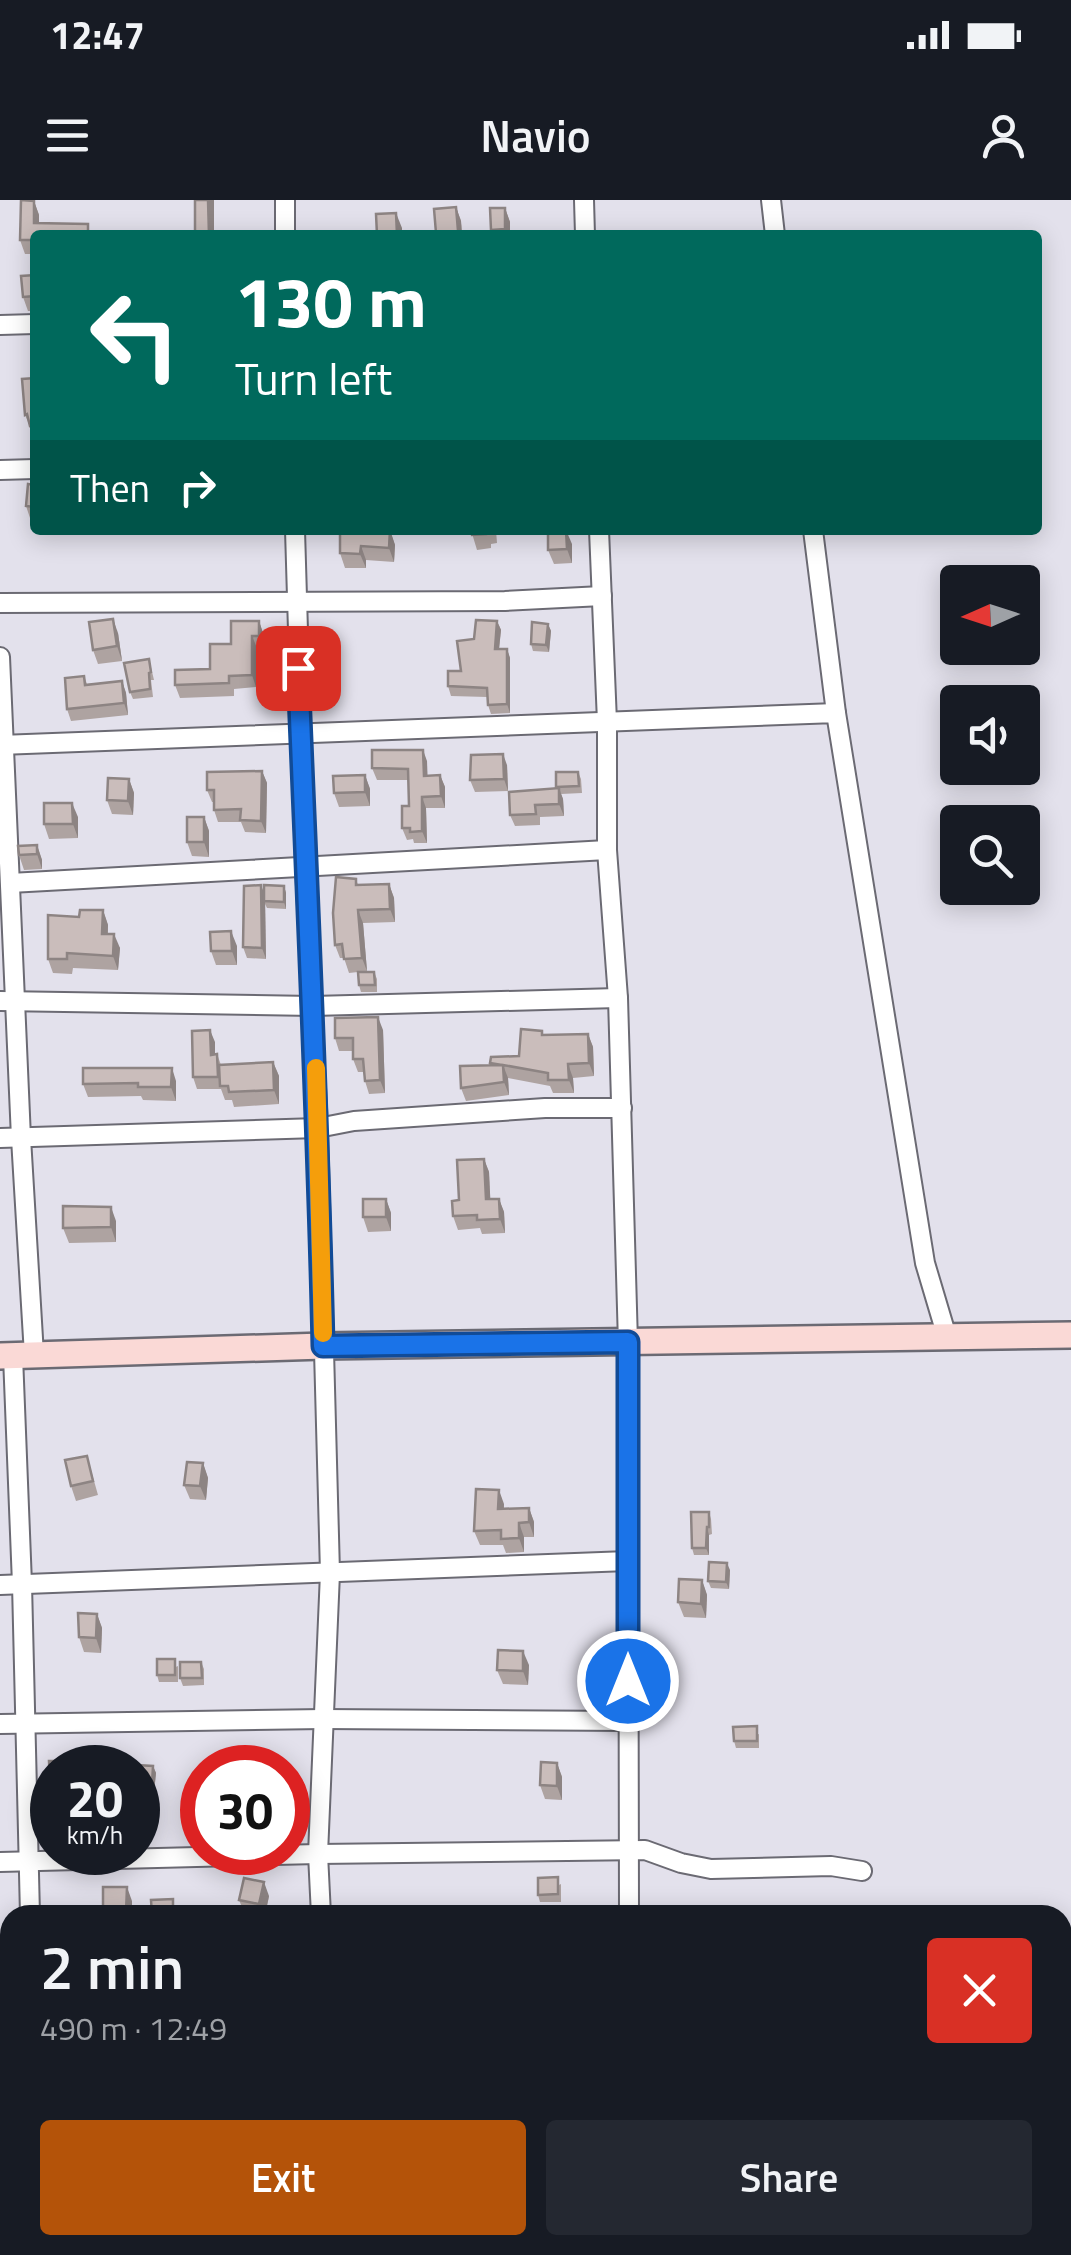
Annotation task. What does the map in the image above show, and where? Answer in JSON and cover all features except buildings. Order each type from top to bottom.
[{"type":"street","points":[[285,200],[286,230]]},
{"type":"street","points":[[584,200],[585,230]]},
{"type":"street","points":[[771,200],[775,230]]},
{"type":"street","points":[[0,325],[30,324]]},
{"type":"street","points":[[0,470],[30,470]]},
{"type":"street","points":[[295,535],[330,1573],[318,1854],[321,1905]]},
{"type":"street","points":[[598,535],[628,1342],[629,1905]]},
{"type":"street","points":[[814,535],[836,714],[925,1263],[947,1336]]},
{"type":"street","points":[[0,603],[505,602],[602,596]]},
{"type":"street","points":[[0,657],[7,1001],[20,1138],[16,1356],[30,1905]]},
{"type":"street","points":[[2,745],[836,714]]},
{"type":"street","points":[[6,872],[305,866],[607,850]]},
{"type":"street","points":[[7,1001],[313,1006],[618,998]]},
{"type":"street","points":[[0,1138],[318,1128],[507,1111],[622,1108]]},
{"type":"street","points":[[16,1356],[323,1346],[1071,1335]]},
{"type":"street","points":[[0,1585],[628,1561]]},
{"type":"street","points":[[0,1724],[323,1719],[628,1721]]},
{"type":"street","points":[[0,1862],[644,1850],[711,1869],[831,1866],[862,1871]]},
{"type":"slow traffic","points":[[316,1068],[323,1333]]},
{"type":"route","points":[[298,668],[318,1128],[323,1346],[628,1342],[628,1681]]}]
